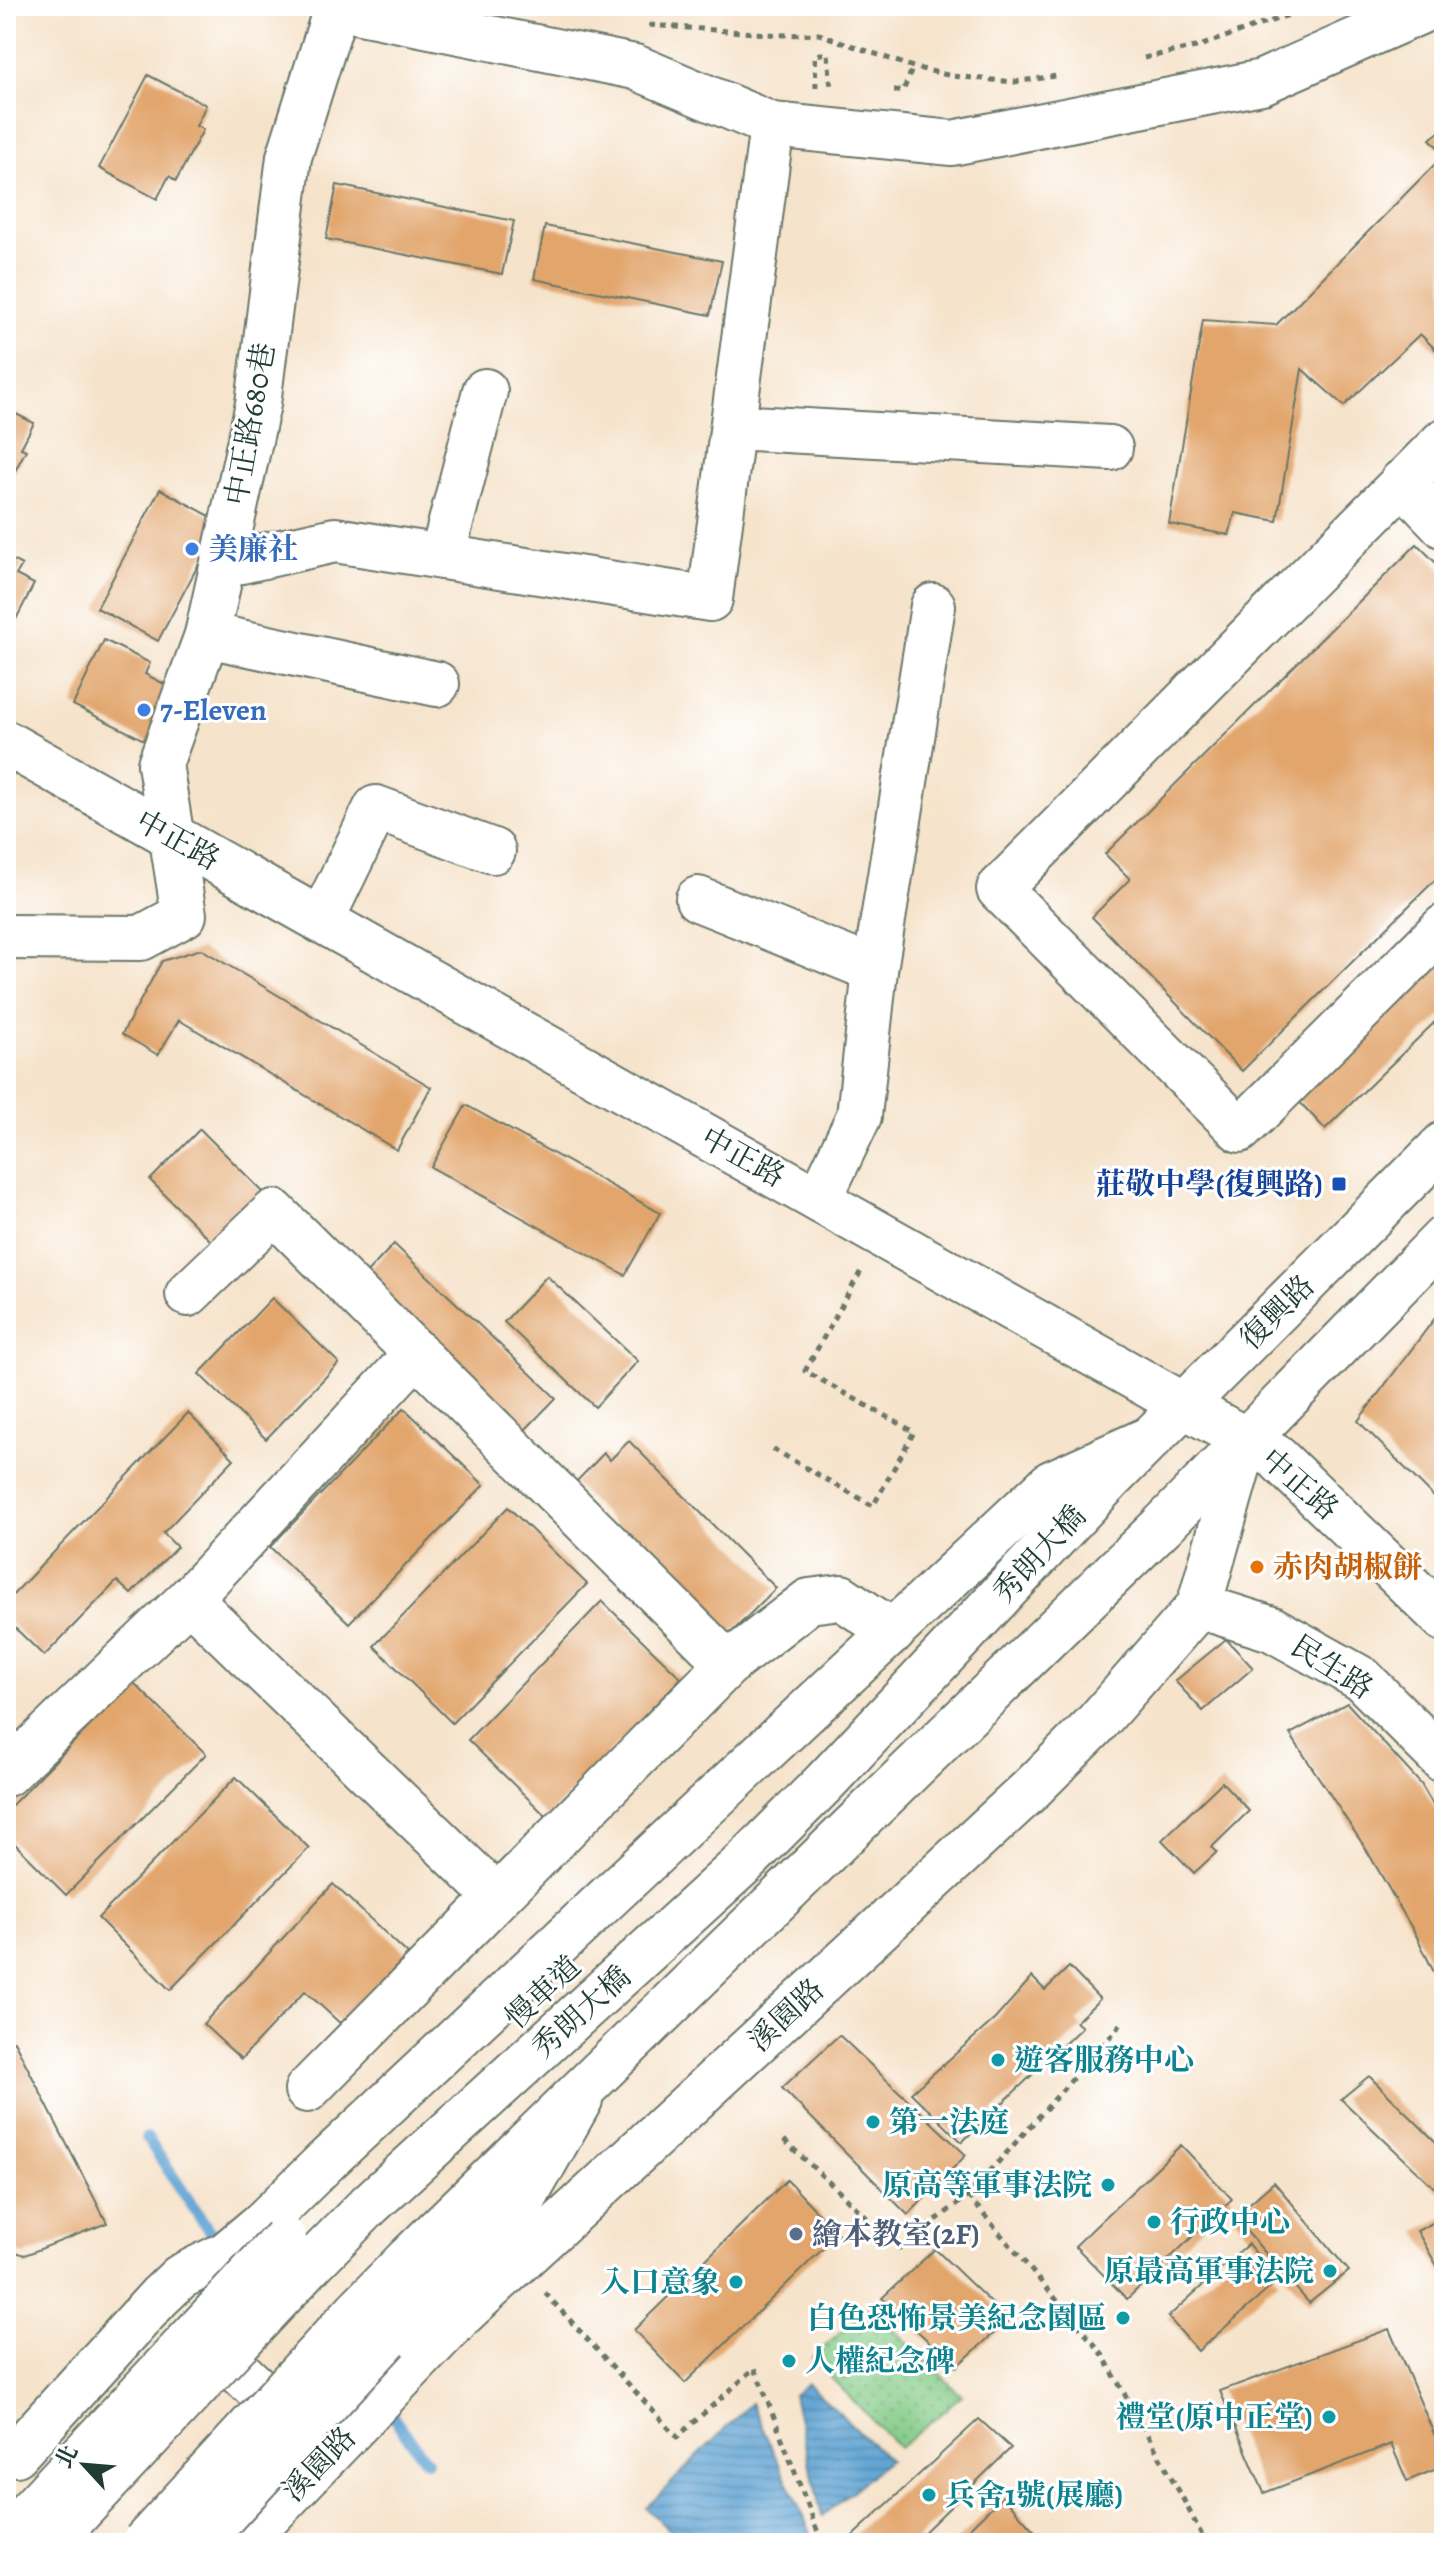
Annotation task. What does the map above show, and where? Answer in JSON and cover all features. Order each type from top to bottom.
[{"type":"main road","points":[[333,7],[635,67],[772,125],[952,143],[1262,82],[1433,6]]},
{"type":"main road","name":"中正路680巷","points":[[8,942],[141,938],[184,915],[160,764],[207,635],[223,565],[258,404],[289,157],[333,7]]},
{"type":"main road","points":[[223,565],[335,540],[710,599],[772,125]]},
{"type":"main road","points":[[442,557],[485,391]]},
{"type":"main road","points":[[733,427],[1110,448]]},
{"type":"main road","points":[[1444,441],[999,889],[1240,1130],[1444,927]]},
{"type":"main road","points":[[1402,482],[1444,526]]},
{"type":"main road","points":[[819,1200],[859,1116],[875,970],[933,606]]},
{"type":"main road","points":[[207,635],[437,684]]},
{"type":"main road","name":"中正路","points":[[6,743],[1276,1457],[1444,1619]]},
{"type":"main road","points":[[321,921],[376,808],[493,851]]},
{"type":"main road","points":[[698,899],[875,970]]},
{"type":"main road","name":"復興路","points":[[1110,1479],[1444,1144]]},
{"type":"main road","points":[[188,1294],[274,1212],[728,1664]]},
{"type":"main road","points":[[1246,1440],[1444,1238]]},
{"type":"main road","points":[[6,1774],[189,1599],[417,1353]]},
{"type":"main road","points":[[84,2543],[11,2448],[180,2277],[226,2254],[263,2223],[1051,1483],[1151,1438]]},
{"type":"main road","name":"秀朗大橋","points":[[144,2543],[372,2324],[591,2080],[1163,1525],[1246,1440]]},
{"type":"main road","name":"溪園路","points":[[249,2543],[263,2522],[462,2314],[1029,1791],[1093,1727],[1199,1606],[1246,1440]]},
{"type":"main road","name":"秀朗大橋","points":[[50,2543],[297,2252],[370,2204],[746,1861],[825,1782],[1110,1479]]},
{"type":"main road","points":[[307,2090],[728,1664],[809,1601],[841,1597],[893,1632]]},
{"type":"main road","points":[[189,1599],[496,1896]]},
{"type":"main road","name":"民生路","points":[[1199,1606],[1272,1629],[1362,1679],[1444,1761]]},
{"type":"main road","points":[[6,2537],[297,2252]]},
{"type":"main road","points":[[159,2297],[327,2454]]},
{"type":"main road","points":[[198,2543],[372,2324]]},
{"type":"main road","points":[[6,2523],[23,2543]]},
{"type":"path","points":[[1138,60],[1196,47],[1315,6]]},
{"type":"path","points":[[646,25],[781,35],[819,34],[913,67],[952,76],[1014,82],[1066,75]]},
{"type":"path","points":[[816,96],[815,55],[828,53],[832,96]]},
{"type":"path","points":[[888,92],[903,91],[913,67]]},
{"type":"path","points":[[773,1449],[873,1506],[914,1432],[805,1371],[882,1235]]},
{"type":"path","points":[[784,2140],[899,2248],[968,2196],[1124,2021]]},
{"type":"path","points":[[968,2196],[1101,2352],[1206,2543]]},
{"type":"path","points":[[517,2263],[677,2437],[755,2368],[822,2543]]},
{"type":"green space","points":[[870,2306],[962,2396],[899,2448],[812,2358]]},
{"type":"water","points":[[807,2383],[889,2460],[822,2516],[793,2395]]},
{"type":"water","points":[[751,2403],[811,2533],[800,2543],[682,2543],[646,2508]]},
{"type":"building","points":[[148,75],[206,105],[196,126],[203,130],[176,181],[169,176],[157,199],[99,168]]},
{"type":"building","points":[[1444,128],[1444,154],[1430,139]]},
{"type":"building","points":[[1444,155],[1444,358],[1420,334],[1344,406],[1302,369],[1277,521],[1235,513],[1229,535],[1169,524],[1203,320],[1276,325]]},
{"type":"building","points":[[337,185],[514,221],[502,274],[326,239]]},
{"type":"building","points":[[545,226],[722,261],[710,315],[534,279]]},
{"type":"building","points":[[6,409],[34,423],[21,448],[26,450],[6,488]]},
{"type":"building","points":[[160,489],[221,522],[158,641],[97,608]]},
{"type":"building","points":[[1417,544],[1444,571],[1444,871],[1242,1071],[1092,917],[1130,879],[1105,854]]},
{"type":"building","points":[[6,557],[22,565],[16,575],[34,584],[6,639]]},
{"type":"building","points":[[104,640],[150,663],[145,674],[176,690],[150,743],[73,705]]},
{"type":"building","points":[[1444,948],[1444,1013],[1325,1129],[1293,1095]]},
{"type":"building","points":[[201,949],[431,1087],[397,1150],[179,1020],[158,1055],[122,1034],[162,961]]},
{"type":"building","points":[[466,1105],[660,1213],[625,1275],[431,1167]]},
{"type":"building","points":[[200,1129],[270,1199],[219,1249],[150,1180]]},
{"type":"building","points":[[394,1244],[556,1398],[522,1433],[361,1279]]},
{"type":"building","points":[[547,1276],[638,1361],[595,1407],[504,1322]]},
{"type":"building","points":[[272,1298],[339,1363],[266,1439],[199,1374]]},
{"type":"building","points":[[1444,1306],[1444,1507],[1358,1421]]},
{"type":"building","points":[[404,1408],[484,1485],[349,1623],[270,1547]]},
{"type":"building","points":[[188,1413],[234,1459],[163,1533],[177,1547],[131,1594],[117,1581],[44,1656],[6,1619],[6,1602]]},
{"type":"building","points":[[629,1441],[776,1588],[728,1636],[574,1484],[604,1453],[610,1460]]},
{"type":"building","points":[[508,1507],[587,1584],[452,1723],[374,1646]]},
{"type":"building","points":[[602,1601],[681,1678],[547,1817],[468,1740]]},
{"type":"building","points":[[1226,1639],[1253,1668],[1203,1711],[1175,1681]]},
{"type":"building","points":[[133,1682],[206,1754],[66,1895],[6,1835],[6,1811]]},
{"type":"building","points":[[1347,1703],[1421,1784],[1444,1824],[1444,1993],[1417,1937],[1366,1849],[1290,1734]]},
{"type":"building","points":[[236,1777],[309,1848],[170,1990],[98,1918]]},
{"type":"building","points":[[1222,1782],[1249,1811],[1212,1847],[1217,1852],[1194,1873],[1162,1840]]},
{"type":"building","points":[[333,1884],[408,1954],[342,2025],[305,1991],[241,2059],[203,2024]]},
{"type":"building","name":"遊客服務中心","points":[[1069,1967],[1100,1999],[1076,2022],[1082,2027],[962,2142],[911,2093],[995,2019],[1032,1977],[1045,1990]]},
{"type":"building","name":"第一法庭","points":[[839,2035],[966,2155],[908,2215],[782,2088]]},
{"type":"building","points":[[14,2041],[107,2223],[25,2255],[9,2250],[6,2244],[6,2045]]},
{"type":"building","points":[[1369,2076],[1444,2150],[1444,2197],[1341,2099]]},
{"type":"building","name":"行政中心","points":[[1181,2145],[1232,2199],[1127,2299],[1075,2246]]},
{"type":"building","name":"入口意象","points":[[787,2180],[838,2234],[685,2383],[634,2330]]},
{"type":"building","points":[[1274,2182],[1349,2271],[1309,2303],[1234,2217]]},
{"type":"building","points":[[1444,2217],[1444,2278],[1417,2231]]},
{"type":"building","points":[[1248,2244],[1279,2280],[1198,2351],[1168,2317]]},
{"type":"building","points":[[935,2249],[1009,2320],[956,2367],[882,2298]]},
{"type":"building","name":"禮堂(原中正堂)","points":[[1389,2329],[1444,2457],[1444,2466],[1407,2481],[1391,2444],[1264,2493],[1220,2391]]},
{"type":"building","name":"兵舍1號(展廳)","points":[[979,2419],[1011,2448],[913,2543],[845,2543]]},
{"type":"building","points":[[1003,2496],[1038,2535],[1030,2543],[954,2543]]},
{"type":"building","points":[[1082,2534],[1091,2543],[1074,2543]]},
{"type":"building","points":[[1444,2535],[1444,2543],[1425,2543]]},
{"type":"waterway","points":[[147,2138],[218,2244]]},
{"type":"waterway","points":[[391,2414],[426,2461]]},
{"type":"place","name":"美廉社","points":[[192,549]]},
{"type":"place","name":"7-Eleven","points":[[144,710]]},
{"type":"place","name":"莊敬中學(復興路)","points":[[1339,1184]]},
{"type":"place","name":"赤肉胡椒餅","points":[[1257,1567]]},
{"type":"place","name":"遊客服務中心","points":[[998,2060]]},
{"type":"place","name":"第一法庭","points":[[873,2122]]},
{"type":"place","name":"原高等軍事法院","points":[[1108,2185]]},
{"type":"place","name":"行政中心","points":[[1154,2222]]},
{"type":"place","name":"繪本教室(2F)","points":[[796,2234]]},
{"type":"place","name":"原最高軍事法院","points":[[1330,2271]]},
{"type":"place","name":"入口意象","points":[[736,2282]]},
{"type":"place","name":"白色恐怖景美紀念園區","points":[[1123,2318]]},
{"type":"place","name":"人權紀念碑","points":[[789,2361]]},
{"type":"place","name":"禮堂(原中正堂)","points":[[1329,2417]]},
{"type":"place","name":"兵舍1號(展廳)","points":[[929,2495]]}]
